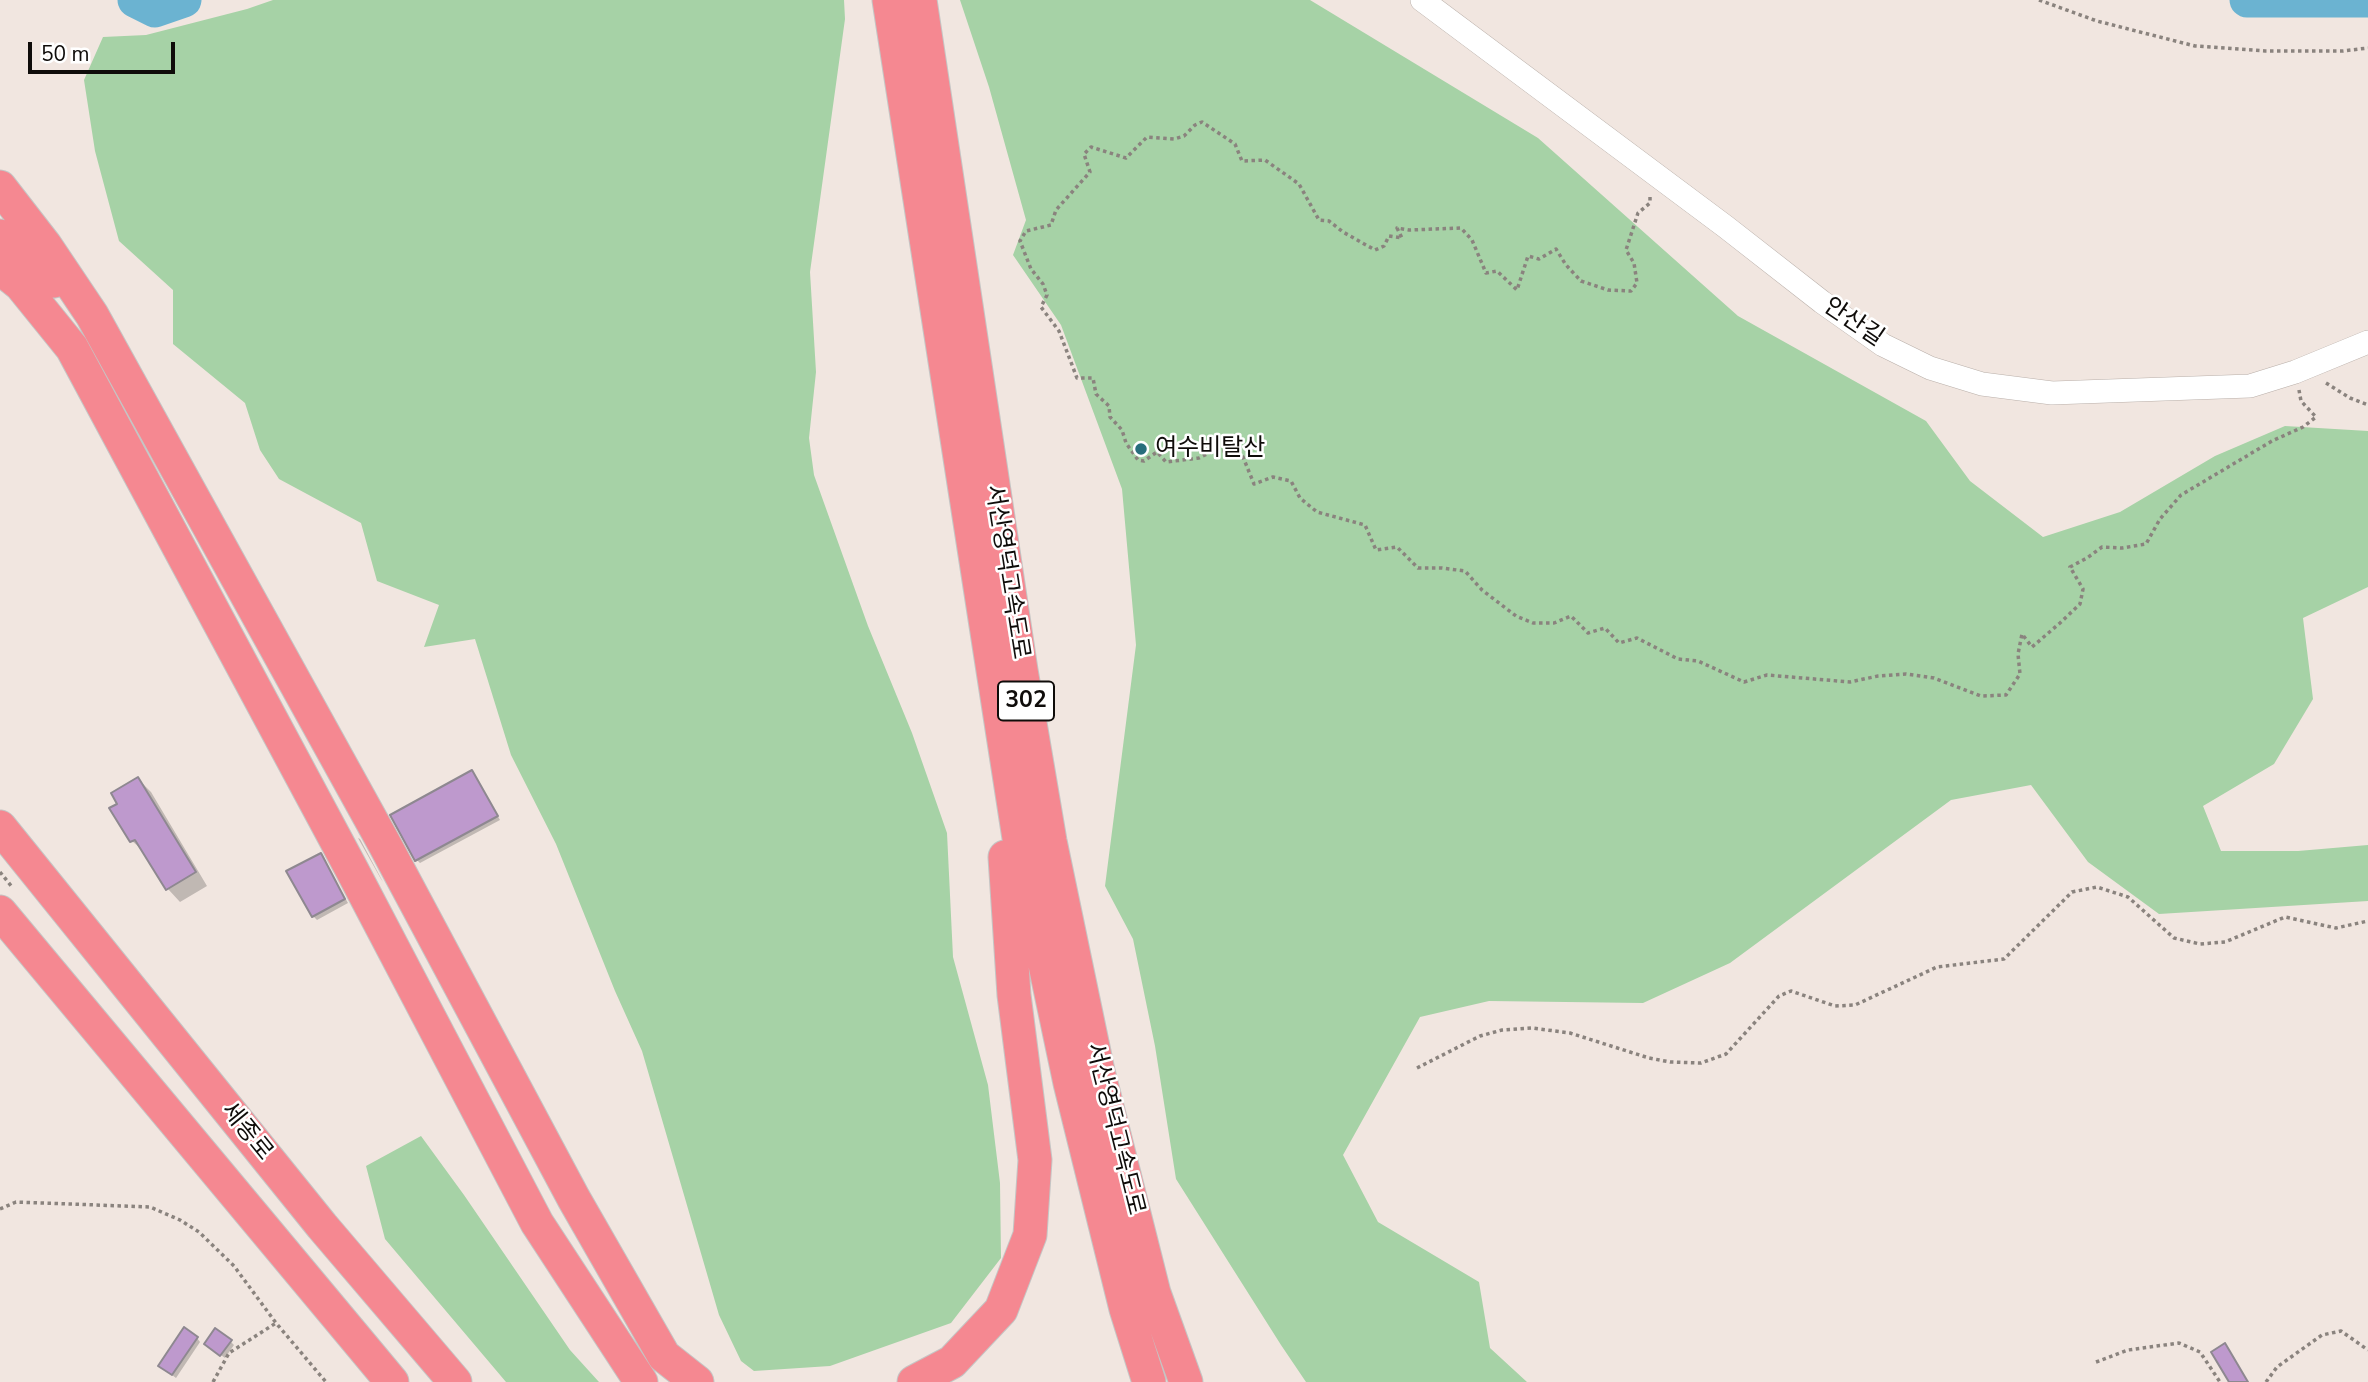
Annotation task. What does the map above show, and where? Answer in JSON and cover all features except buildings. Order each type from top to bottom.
[{"type":"highway","name":"서산영덕고속도로","points":[[905,5],[993,680],[1021,851],[1070,1083],[1126,1309],[1149,1382]]},
{"type":"highway","name":"서산영덕고속도로","points":[[905,5],[1050,841],[1098,1071],[1154,1293],[1186,1382]]},
{"type":"highway","points":[[0,187],[45,245],[92,315],[385,845],[574,1199],[664,1356],[697,1382]]},
{"type":"highway","points":[[0,236],[92,315]]},
{"type":"highway","points":[[0,268],[21,285],[72,348],[352,870],[537,1223],[641,1382]]},
{"type":"highway","points":[[0,298],[72,348]]},
{"type":"highway","points":[[914,1382],[952,1362],[1001,1310],[1030,1235],[1035,1160],[1014,995],[993,680]]},
{"type":"highway","name":"세종로","points":[[0,827],[314,1215],[455,1382]]},
{"type":"highway","name":"세종로","points":[[0,912],[392,1382]]},
{"type":"highway","points":[[664,1356],[716,1382]]},
{"type":"street","name":"안산길","points":[[1422,0],[1822,302],[1883,345],[1930,368],[1982,384],[2052,393],[2250,386],[2299,370],[2368,342]]},
{"type":"path","points":[[2039,0],[2097,21],[2195,46],[2265,51],[2343,51],[2368,48]]},
{"type":"path","points":[[1651,171],[1650,203],[1639,213],[1626,250],[1634,263],[1637,283],[1631,291],[1608,290],[1581,281],[1556,249],[1539,259],[1528,256],[1517,290],[1497,271],[1486,273],[1472,240],[1461,228],[1397,228],[1402,239],[1389,236],[1384,246],[1375,250],[1329,221],[1319,219],[1299,184],[1265,160],[1242,161],[1235,144],[1202,122],[1184,136],[1174,139],[1147,137],[1126,158],[1091,147],[1084,154],[1090,172],[1056,210],[1051,225],[1026,231],[1020,241],[1031,269],[1043,284],[1047,295],[1041,307],[1059,331],[1077,378],[1093,378],[1096,394],[1109,406],[1110,417],[1122,430],[1126,443],[1138,460],[1144,461],[1157,452],[1166,461],[1199,458],[1215,450],[1235,452],[1243,457],[1254,484],[1273,477],[1291,481],[1300,498],[1317,512],[1355,520],[1365,525],[1376,550],[1397,547],[1418,568],[1465,571],[1482,590],[1516,617],[1533,622],[1554,623],[1571,616],[1588,633],[1605,628],[1619,643],[1637,638],[1678,659],[1698,661],[1744,682],[1767,676],[1850,682],[1906,674],[1934,678],[1981,696],[2006,695],[2020,674],[2018,654],[2022,634],[2032,648],[2080,604],[2083,589],[2070,567],[2102,547],[2122,548],[2146,544],[2160,519],[2181,495],[2272,441],[2303,427],[2316,417],[2301,401],[2299,370]]},
{"type":"path","points":[[2299,370],[2368,405]]},
{"type":"path","points":[[1417,1068],[1480,1036],[1502,1030],[1532,1028],[1570,1033],[1649,1058],[1701,1063],[1726,1054],[1779,996],[1791,991],[1835,1006],[1855,1005],[1937,967],[2004,959],[2072,892],[2097,887],[2128,897],[2174,938],[2200,944],[2225,942],[2285,917],[2336,928],[2368,921]]},
{"type":"path","points":[[0,1209],[16,1202],[150,1207],[180,1220],[199,1232],[234,1266],[276,1323],[326,1382]]},
{"type":"path","points":[[213,1382],[229,1353],[276,1323]]},
{"type":"path","points":[[2266,1382],[2277,1367],[2322,1335],[2341,1331],[2368,1350]]},
{"type":"path","points":[[2096,1362],[2128,1350],[2179,1343],[2200,1352],[2220,1382]]},
{"type":"green space","points":[[273,0],[844,0],[845,19],[810,272],[816,372],[809,438],[814,475],[947,833],[953,957],[988,1085],[1000,1183],[1001,1258],[951,1323],[830,1366],[754,1371],[741,1361],[719,1315],[642,1051],[556,844],[511,755],[475,639],[424,647],[439,605],[377,581],[361,523],[279,479],[260,450],[245,403],[173,344],[173,290],[119,241],[95,151],[84,80],[103,37],[146,35]]},
{"type":"green space","points":[[960,0],[1310,0],[1538,138],[1738,316],[1926,421],[1970,481],[2043,537],[2120,512],[2215,456],[2285,426],[2368,431],[2368,587],[2303,618],[2313,699],[2274,764],[2203,806],[2221,851],[2298,851],[2368,845],[2368,901],[2159,914],[2088,862],[2031,785],[1951,800],[1730,963],[1643,1003],[1489,1001],[1420,1017],[1343,1155],[1378,1222],[1479,1282],[1490,1348],[1527,1382],[1306,1382],[1176,1179],[1155,1046],[1133,939],[1105,886],[1136,645],[1122,489],[1061,325],[1013,255],[1026,220],[989,87]]},
{"type":"green space","points":[[421,1136],[570,1350],[599,1382],[506,1382],[385,1239],[366,1166]]},
{"type":"waterway","points":[[135,0],[155,10],[184,0]]},
{"type":"waterway","points":[[2247,0],[2368,0]]},
{"type":"place","name":"여수비탈산","points":[[1141,449]]}]
